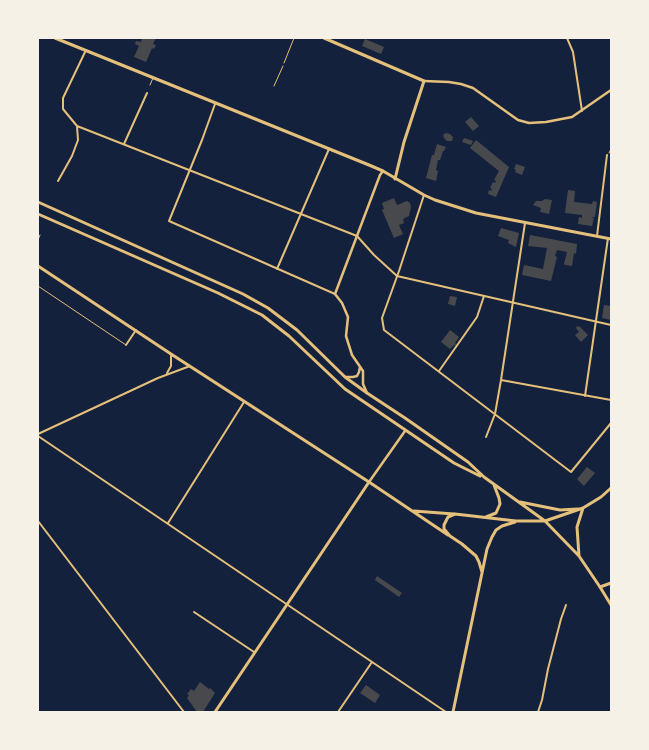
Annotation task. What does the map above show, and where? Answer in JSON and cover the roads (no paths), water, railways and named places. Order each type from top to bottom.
[{"type":"main road","points":[[55,38],[329,148],[383,171],[424,195],[471,212],[609,239]]},
{"type":"main road","points":[[324,38],[424,81],[404,142],[395,179]]},
{"type":"main road","points":[[38,202],[258,301],[297,330],[345,377],[468,462],[484,478]]},
{"type":"main road","points":[[38,214],[218,293],[262,315],[290,336],[345,389],[454,463],[484,478],[545,521],[579,556],[611,605]]},
{"type":"main road","points":[[38,266],[450,536],[476,556],[482,572]]},
{"type":"main road","points":[[215,712],[369,482]]},
{"type":"main road","points":[[482,518],[496,513],[500,504],[494,485]]},
{"type":"main road","points":[[412,511],[516,521],[545,521],[584,508],[601,497],[611,488]]},
{"type":"main road","points":[[518,502],[560,510],[584,508]]},
{"type":"main road","points":[[579,556],[577,527],[584,508]]},
{"type":"main road","points":[[450,536],[444,529],[444,525],[448,516],[455,514]]},
{"type":"main road","points":[[453,712],[482,572],[492,537],[496,530],[502,526],[516,521]]},
{"type":"main road","points":[[600,587],[611,584]]},
{"type":"street","points":[[567,38],[573,52],[582,111]]},
{"type":"street","points":[[86,50],[63,98],[63,109],[77,126],[357,236],[374,255],[397,276],[611,325]]},
{"type":"street","points":[[424,81],[448,82],[473,88],[518,120],[529,123],[546,122],[572,117],[611,90]]},
{"type":"street","points":[[124,144],[147,93]]},
{"type":"street","points":[[216,102],[169,221],[335,294],[342,303],[348,317],[346,336],[352,355],[363,371],[363,384],[367,393]]},
{"type":"street","points":[[58,181],[72,156],[78,140],[77,126]]},
{"type":"street","points":[[277,269],[329,148]]},
{"type":"street","points":[[597,236],[607,155]]},
{"type":"street","points":[[335,294],[380,175],[383,171]]},
{"type":"street","points":[[424,195],[382,318],[384,330],[571,472],[611,423]]},
{"type":"street","points":[[486,437],[495,414],[525,223]]},
{"type":"street","points":[[585,396],[609,239]]},
{"type":"street","points":[[439,371],[477,317],[484,296]]},
{"type":"street","points":[[126,345],[136,330]]},
{"type":"street","points":[[166,374],[171,366],[171,354]]},
{"type":"street","points":[[38,435],[166,374],[190,366]]},
{"type":"street","points":[[345,377],[351,378],[357,376],[360,367]]},
{"type":"street","points":[[501,380],[611,400]]},
{"type":"street","points":[[168,523],[245,401]]},
{"type":"street","points":[[369,482],[405,431]]},
{"type":"street","points":[[38,435],[446,712]]},
{"type":"street","points":[[38,521],[184,712]]},
{"type":"street","points":[[538,712],[561,619],[566,605]]},
{"type":"street","points":[[194,612],[254,652]]},
{"type":"street","points":[[338,712],[372,662]]},
{"type":"lane","points":[[274,86],[283,66]]},
{"type":"lane","points":[[150,85],[153,78]]},
{"type":"lane","points":[[38,286],[126,345]]}]
